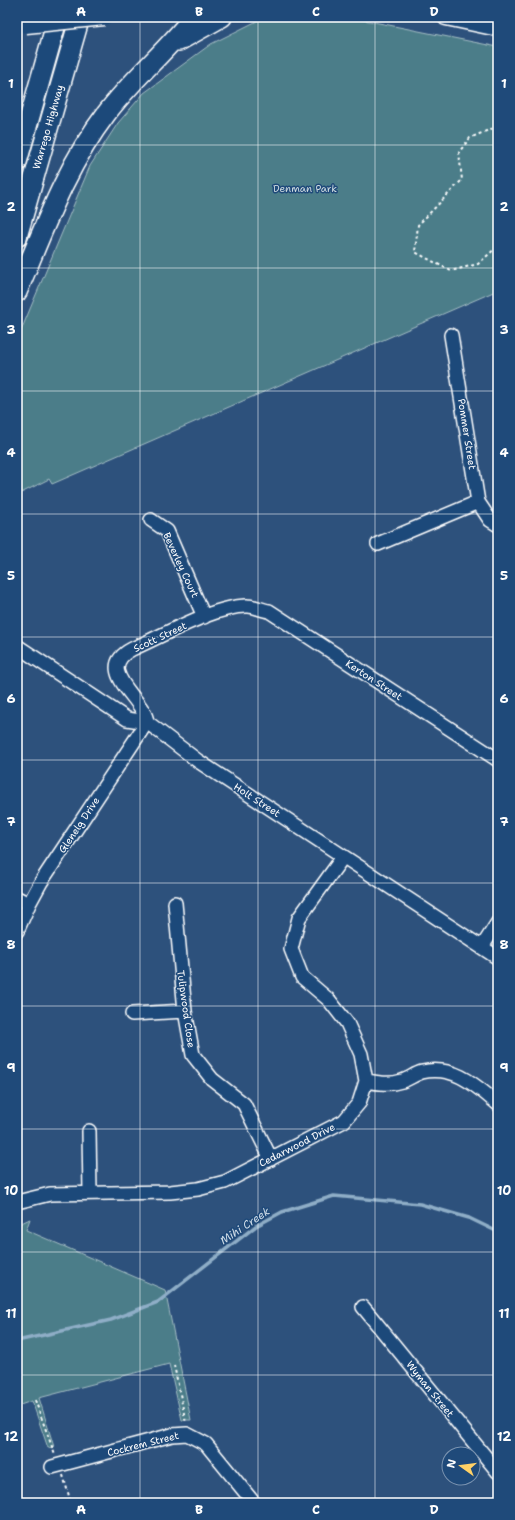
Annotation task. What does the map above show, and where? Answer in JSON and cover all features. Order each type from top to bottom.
[{"type":"highway","name":"Warrego Highway","points":[[17,162],[58,17]]},
{"type":"highway","name":"Warrego Highway","points":[[17,237],[80,17]]},
{"type":"highway","points":[[17,292],[59,191],[79,152],[106,112],[194,17]]},
{"type":"highway","points":[[168,46],[186,38],[222,17]]},
{"type":"main road","points":[[20,26],[104,17]]},
{"type":"main road","points":[[451,18],[498,28]]},
{"type":"street","name":"Pommer Street","points":[[452,335],[478,502],[490,520],[498,525]]},
{"type":"street","points":[[378,544],[478,502]]},
{"type":"street","name":"Beverley Court","points":[[151,520],[167,531],[204,616]]},
{"type":"street","name":"Scott Street","points":[[147,722],[143,708],[127,691],[120,679],[118,668],[121,659],[132,649],[204,616],[229,608],[248,605]]},
{"type":"street","name":"Kerton Street","points":[[248,605],[269,612],[498,760]]},
{"type":"street","name":"Holt Street","points":[[17,646],[127,719],[147,722],[190,756],[498,958]]},
{"type":"street","name":"Glenelg Drive","points":[[17,931],[23,901],[41,882],[147,722]]},
{"type":"street","name":"Cedarwood Drive","points":[[17,1202],[50,1194],[170,1192],[198,1189],[225,1182],[344,1121],[359,1103],[366,1081],[361,1054],[347,1024],[329,1000],[302,977],[291,949],[299,918],[342,856]]},
{"type":"street","name":"Tulipwood Close","points":[[175,903],[185,1011],[193,1055],[212,1079],[244,1104],[271,1159]]},
{"type":"street","points":[[482,947],[498,922]]},
{"type":"street","points":[[132,1014],[185,1011]]},
{"type":"street","points":[[366,1081],[386,1084],[402,1082],[422,1072],[442,1071],[469,1079],[498,1104]]},
{"type":"street","points":[[89,1131],[90,1193]]},
{"type":"street","name":"Wyman Street","points":[[363,1307],[498,1472]]},
{"type":"street","name":"Cockrem Street","points":[[56,1466],[172,1435],[187,1434],[206,1444],[254,1503]]},
{"type":"path","points":[[498,126],[470,138],[459,152],[462,180],[418,225],[415,252],[451,271],[478,264],[498,246]]},
{"type":"path","points":[[174,1365],[187,1434]]},
{"type":"path","points":[[35,1400],[56,1466],[71,1503]]},
{"type":"green space","name":"Denman Park","points":[[281,17],[354,18],[498,47],[498,290],[52,484],[49,479],[17,495],[17,340],[90,166],[118,123],[144,93],[211,44],[261,19]]},
{"type":"green space","points":[[30,1219],[26,1230],[165,1290],[191,1420],[182,1420],[169,1364],[39,1398],[54,1447],[48,1448],[32,1401],[17,1406],[17,1225]]},
{"type":"waterway","name":"Mihi Creek","points":[[17,1341],[111,1320],[158,1302],[256,1226],[282,1212],[334,1196],[420,1204],[469,1218],[498,1232]]}]
